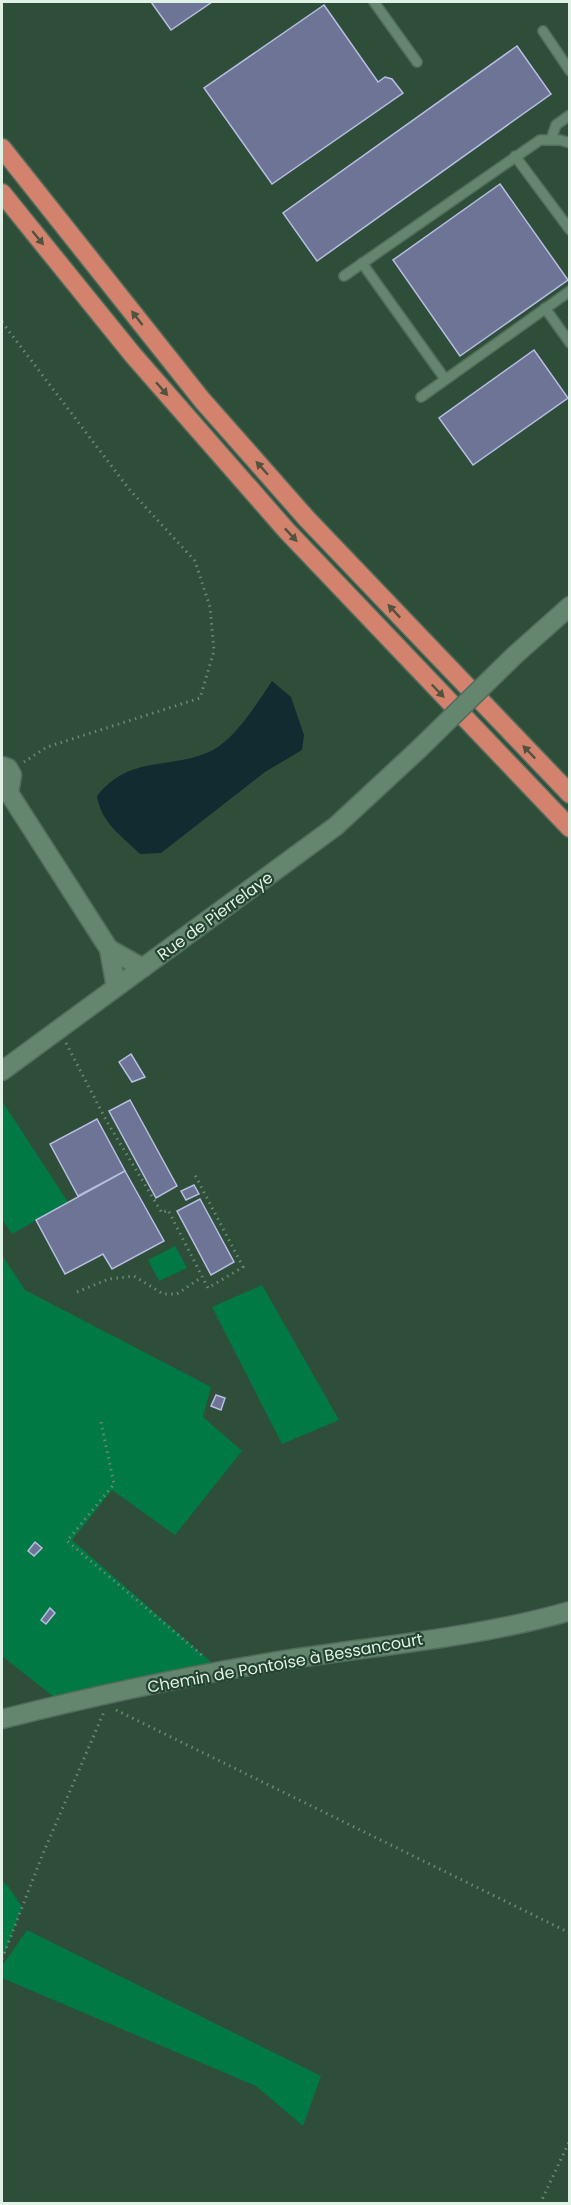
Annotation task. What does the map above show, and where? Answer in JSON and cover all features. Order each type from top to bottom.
[{"type":"highway","points":[[2,132],[13,150],[18,168]]},
{"type":"highway","points":[[2,148],[202,400],[307,519],[570,794]]},
{"type":"highway","points":[[2,193],[133,355],[287,531],[570,828]]},
{"type":"street","name":"Rue de Pierrelaye","points":[[2,1071],[336,826],[570,606]]},
{"type":"street","points":[[6,780],[109,949],[116,987]]},
{"type":"street","points":[[109,949],[143,968]]},
{"type":"street","name":"Chemin de Pontoise à Bessancourt","points":[[2,1719],[57,1705],[221,1671],[500,1628],[570,1611]]},
{"type":"lane","points":[[374,2],[417,62]]},
{"type":"lane","points":[[543,31],[570,71]]},
{"type":"lane","points":[[550,140],[556,125],[570,115]]},
{"type":"lane","points":[[344,276],[540,140],[561,140],[570,143]]},
{"type":"lane","points":[[515,156],[570,230]]},
{"type":"lane","points":[[362,263],[445,379]]},
{"type":"lane","points":[[421,397],[570,291]]},
{"type":"lane","points":[[545,308],[570,343]]},
{"type":"path","points":[[2,322],[129,489],[195,561],[210,607],[214,651],[201,698],[47,747],[28,759],[6,780]]},
{"type":"path","points":[[59,1028],[106,1120],[162,1213],[168,1210],[208,1288],[243,1267],[195,1175]]},
{"type":"path","points":[[77,1292],[109,1279],[134,1276],[163,1294],[177,1294],[202,1277]]},
{"type":"path","points":[[101,1422],[114,1484],[67,1541],[221,1671]]},
{"type":"path","points":[[2,1959],[107,1705],[570,1933]]},
{"type":"path","points":[[540,2204],[570,2140]]},
{"type":"green space","points":[[2,1101],[68,1202],[12,1234],[2,1219]]},
{"type":"green space","points":[[175,1246],[187,1268],[159,1281],[148,1260]]},
{"type":"green space","points":[[2,1255],[25,1290],[211,1387],[203,1417],[242,1451],[175,1535],[112,1490],[72,1540],[210,1661],[215,1678],[57,1711],[54,1697],[2,1656]]},
{"type":"green space","points":[[262,1285],[339,1420],[282,1444],[212,1307]]},
{"type":"green space","points":[[2,1881],[22,1907],[2,1961]]},
{"type":"green space","points":[[27,1930],[321,2076],[303,2126],[256,2086],[2,1978],[2,1966]]},
{"type":"water","points":[[272,681],[291,697],[304,735],[302,750],[265,772],[161,853],[140,854],[108,821],[99,806],[97,796],[110,783],[138,768],[182,760],[213,750],[238,728]]},
{"type":"building","points":[[151,2],[212,2],[171,30]]},
{"type":"building","points":[[324,5],[378,82],[385,77],[392,79],[403,93],[272,184],[204,88]]},
{"type":"building","points":[[517,46],[551,94],[317,261],[283,213]]},
{"type":"building","points":[[500,184],[568,280],[460,356],[393,260]]},
{"type":"building","points":[[534,350],[568,398],[473,465],[439,418]]},
{"type":"building","points":[[131,1054],[145,1077],[132,1082],[119,1062]]},
{"type":"building","points":[[130,1100],[177,1186],[156,1198],[109,1111]]},
{"type":"building","points":[[97,1119],[125,1171],[78,1196],[50,1144]]},
{"type":"building","points":[[125,1171],[164,1241],[112,1269],[103,1254],[65,1274],[36,1220]]},
{"type":"building","points":[[194,1185],[199,1194],[186,1200],[181,1191]]},
{"type":"building","points":[[200,1199],[234,1262],[211,1275],[177,1211]]},
{"type":"building","points":[[216,1395],[225,1398],[221,1410],[211,1406]]},
{"type":"building","points":[[35,1542],[42,1548],[34,1556],[28,1551]]},
{"type":"building","points":[[50,1608],[55,1613],[46,1624],[41,1620]]}]
